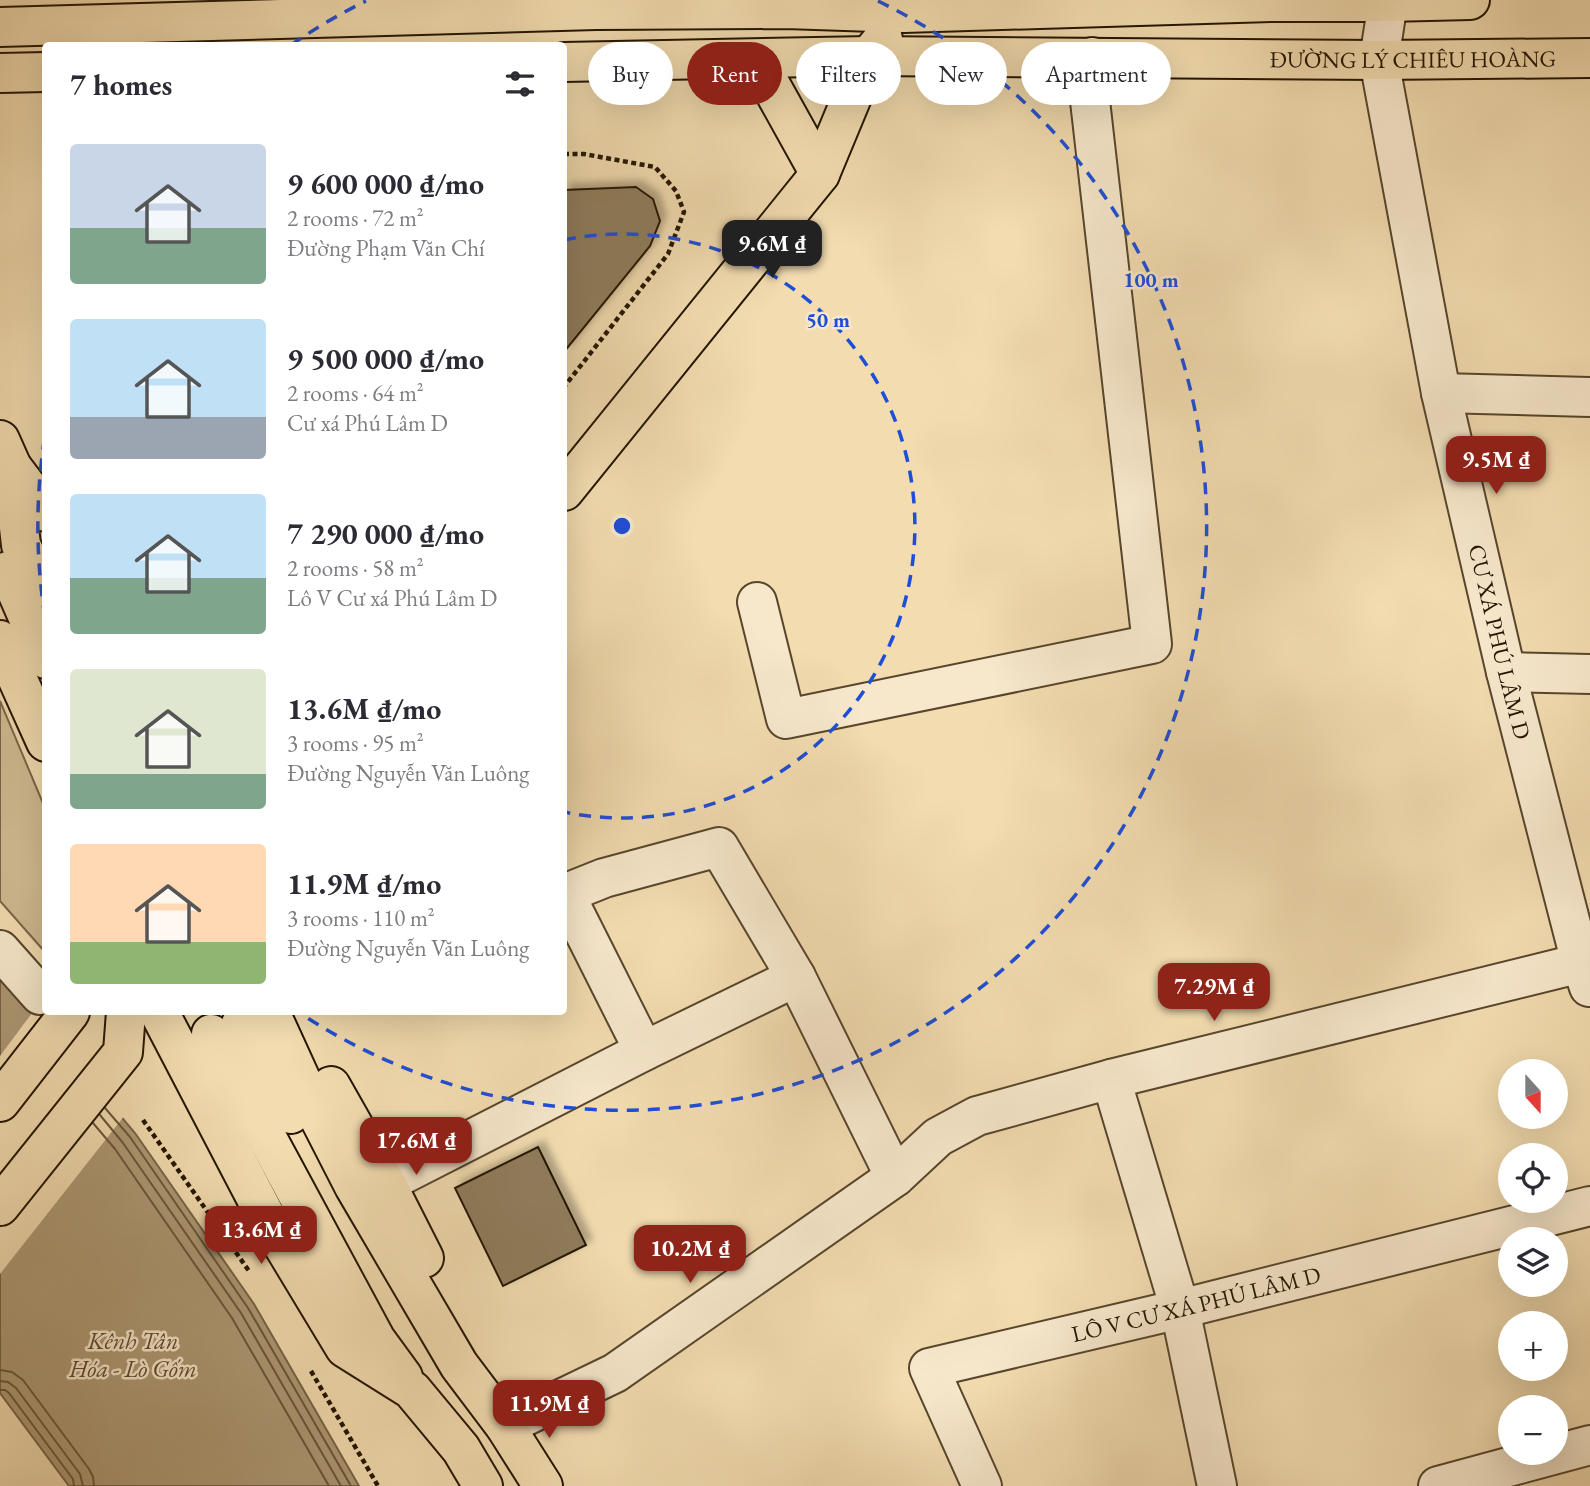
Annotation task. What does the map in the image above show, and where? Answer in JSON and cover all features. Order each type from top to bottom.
[{"type":"main road","points":[[0,27],[787,5],[904,13],[1270,1],[1470,0]]},
{"type":"main road","points":[[881,42],[904,13]]},
{"type":"main road","name":"ĐƯỜNG LÝ CHIÊU HOÀNG","points":[[901,57],[1021,57]]},
{"type":"main road","name":"ĐƯỜNG LÝ CHIÊU HOÀNG","points":[[1171,58],[1590,58]]},
{"type":"main road","name":"ĐƯỜNG LÝ CHIÊU HOÀNG","points":[[567,62],[687,60]]},
{"type":"main road","points":[[0,73],[42,72]]},
{"type":"main road","points":[[782,104],[820,174]]},
{"type":"main road","points":[[567,487],[820,174],[849,105]]},
{"type":"main road","points":[[6,454],[42,485]]},
{"type":"main road","points":[[6,454],[42,506]]},
{"type":"main road","points":[[6,454],[21,545],[42,589]]},
{"type":"main road","points":[[0,553],[42,650]]},
{"type":"main road","points":[[0,640],[42,734]]},
{"type":"main road","points":[[0,1102],[48,1015]]},
{"type":"main road","points":[[0,1206],[123,1052],[126,1015]]},
{"type":"main road","points":[[161,1015],[266,1217],[345,1348],[412,1390]]},
{"type":"main road","points":[[300,1015],[327,1077],[386,1183],[452,1314],[459,1365]]},
{"type":"main road","points":[[241,1023],[376,1340],[412,1390],[461,1449],[483,1486]]},
{"type":"main road","points":[[241,1023],[292,1116],[419,1323],[459,1365],[505,1426],[542,1486]]},
{"type":"street","name":"CƯ XÁ PHÚ LÂM D","points":[[1388,2],[1379,60],[1441,393],[1506,671],[1587,972]]},
{"type":"street","points":[[757,602],[786,719],[1152,644],[1090,105]]},
{"type":"street","points":[[1441,393],[1590,397]]},
{"type":"street","points":[[1506,671],[1590,674]]},
{"type":"street","points":[[567,892],[604,878],[719,847],[796,976],[895,1177]]},
{"type":"street","points":[[567,899],[644,1051]]},
{"type":"street","points":[[0,950],[42,990]]},
{"type":"street","points":[[505,1426],[615,1373],[895,1177],[938,1138],[977,1116],[1111,1079],[1587,972]]},
{"type":"street","points":[[386,1183],[796,976]]},
{"type":"street","points":[[1111,1079],[1180,1309],[1217,1486]]},
{"type":"street","name":"LÔ V CƯ XÁ PHÚ LÂM D","points":[[982,1486],[929,1367],[1180,1309],[1590,1206]]},
{"type":"street","points":[[1438,1486],[1590,1445]]},
{"type":"path","points":[[567,154],[584,154],[655,167],[676,191],[684,212],[668,254],[567,383]]},
{"type":"path","points":[[144,1120],[251,1274]]},
{"type":"path","points":[[308,1367],[378,1486]]},
{"type":"shaded area","points":[[0,701],[42,801],[42,949],[0,901]]},
{"type":"water","name":"Kênh Tân Hóa - Lò Gốm","points":[[0,973],[135,1133],[254,1304],[359,1486],[69,1486],[0,1393]]},
{"type":"pier","points":[[35,1009],[125,1115],[0,1274],[0,1056]]},
{"type":"building","points":[[636,187],[653,199],[660,221],[650,246],[567,348],[567,190]]},
{"type":"building","points":[[538,1147],[586,1245],[503,1286],[455,1188]]}]
